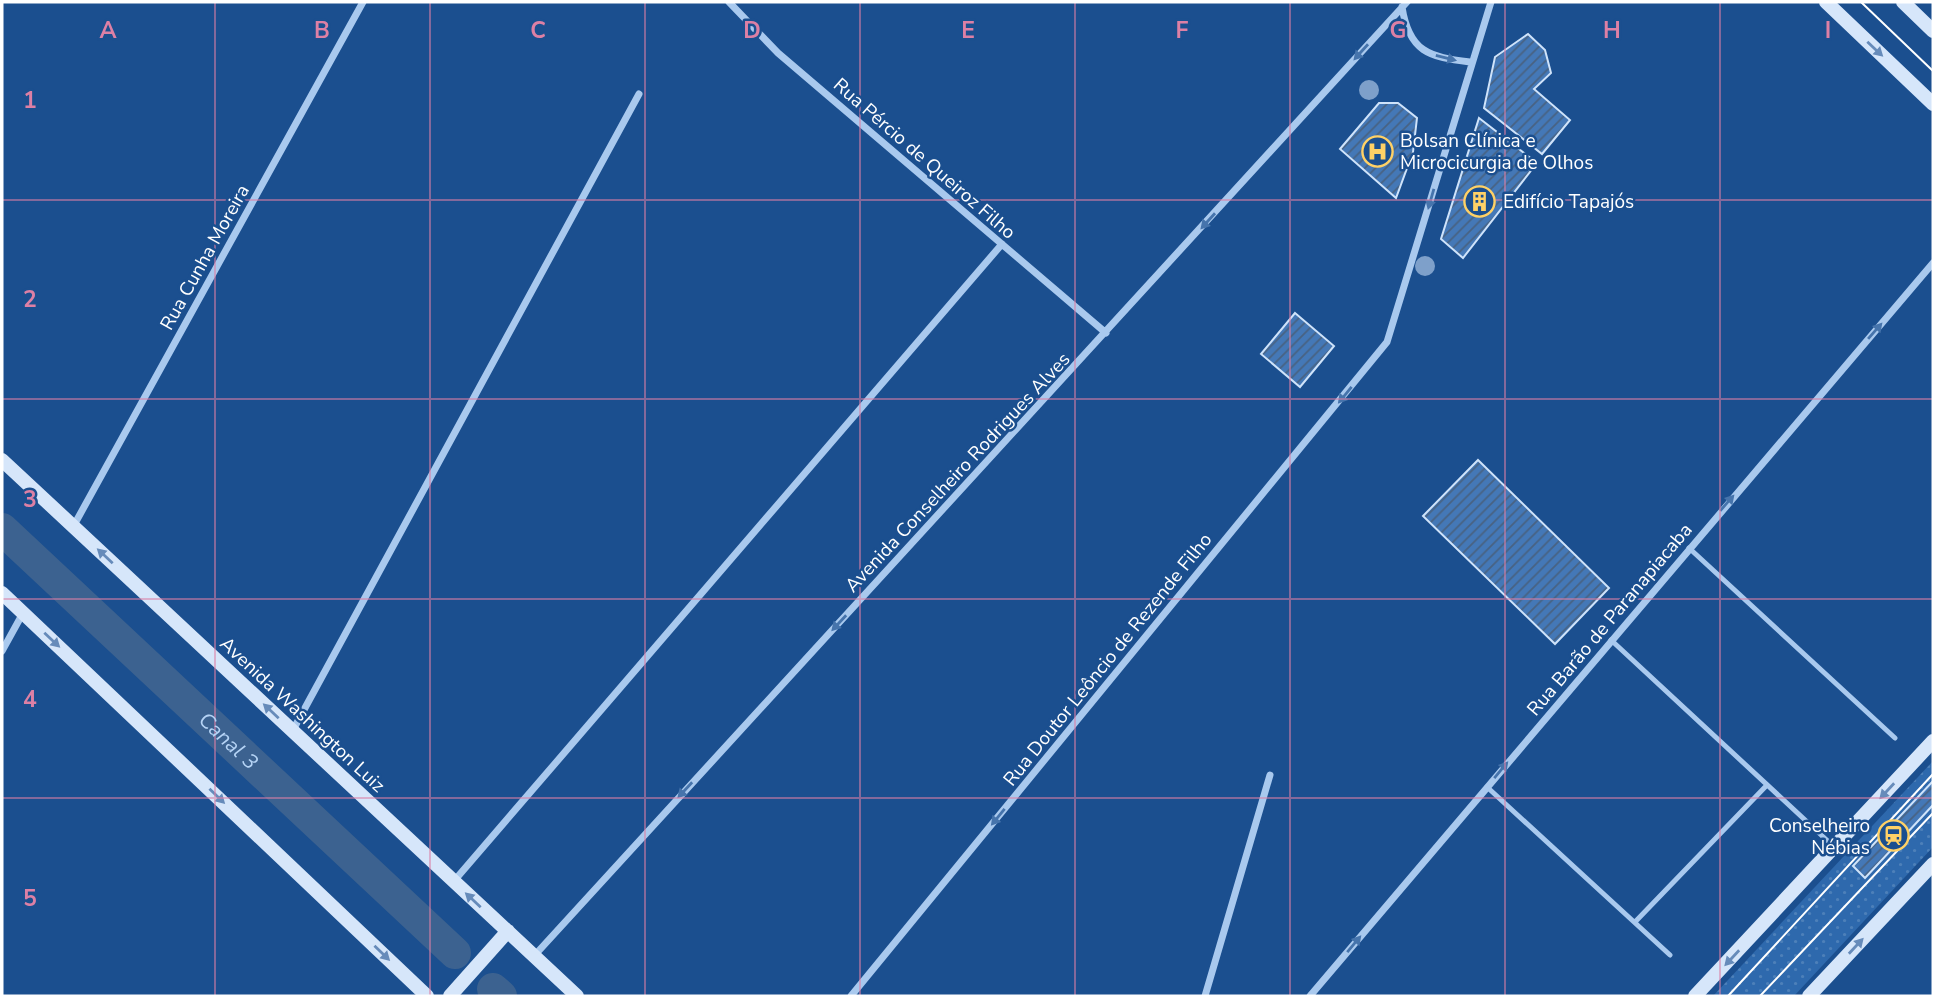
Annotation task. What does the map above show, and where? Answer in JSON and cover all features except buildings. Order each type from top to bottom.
[{"type":"main road","points":[[1826,2],[1933,104]]},
{"type":"main road","points":[[1903,2],[1933,31]]},
{"type":"main road","name":"Avenida Washington Luiz","points":[[2,460],[577,996]]},
{"type":"main road","points":[[2,593],[427,996]]},
{"type":"main road","points":[[1695,996],[1933,741]]},
{"type":"main road","points":[[1809,996],[1933,863]]},
{"type":"main road","points":[[450,996],[508,932]]},
{"type":"street","name":"Rua Cunha Moreira","points":[[73,527],[363,2]]},
{"type":"street","name":"Rua Pércio de Queiroz Filho","points":[[729,2],[778,53],[1106,333]]},
{"type":"street","points":[[1470,62],[1491,2]]},
{"type":"street","name":"Avenida Conselheiro Rodrigues Alves","points":[[1405,5],[1405,28],[1414,44],[1444,59],[1470,62]]},
{"type":"street","name":"Avenida Conselheiro Rodrigues Alves","points":[[534,956],[1405,5]]},
{"type":"street","name":"Rua Doutor Leôncio de Rezende Filho","points":[[851,996],[1387,342],[1470,62]]},
{"type":"street","points":[[292,731],[639,94]]},
{"type":"street","points":[[454,882],[1002,244]]},
{"type":"street","name":"Rua Barão de Paranapiacaba","points":[[1310,996],[1933,263]]},
{"type":"street","points":[[2,651],[23,612]]},
{"type":"street","points":[[1205,996],[1270,775]]},
{"type":"lane","points":[[1689,548],[1895,738]]},
{"type":"lane","points":[[1611,640],[1835,847]]},
{"type":"lane","points":[[1635,922],[1767,785]]},
{"type":"lane","points":[[1486,787],[1670,955]]},
{"type":"shaded area","points":[[1933,761],[1933,847],[1794,996],[1713,996]]},
{"type":"waterway","name":"Canal 3","points":[[2,529],[455,953]]},
{"type":"waterway","name":"Canal 3","points":[[493,989],[501,996]]},
{"type":"tram line","points":[[1861,2],[1933,71]]},
{"type":"tram line","points":[[1728,996],[1933,774]]},
{"type":"tram line","points":[[1760,996],[1933,813]]},
{"type":"place","name":"Bolsan Clínica e Microcicurgia de Olhos","points":[[1377,151]]},
{"type":"place","name":"Edifício Tapajós","points":[[1480,201]]},
{"type":"place","name":"Conselheiro Nébias","points":[[1893,836]]}]
